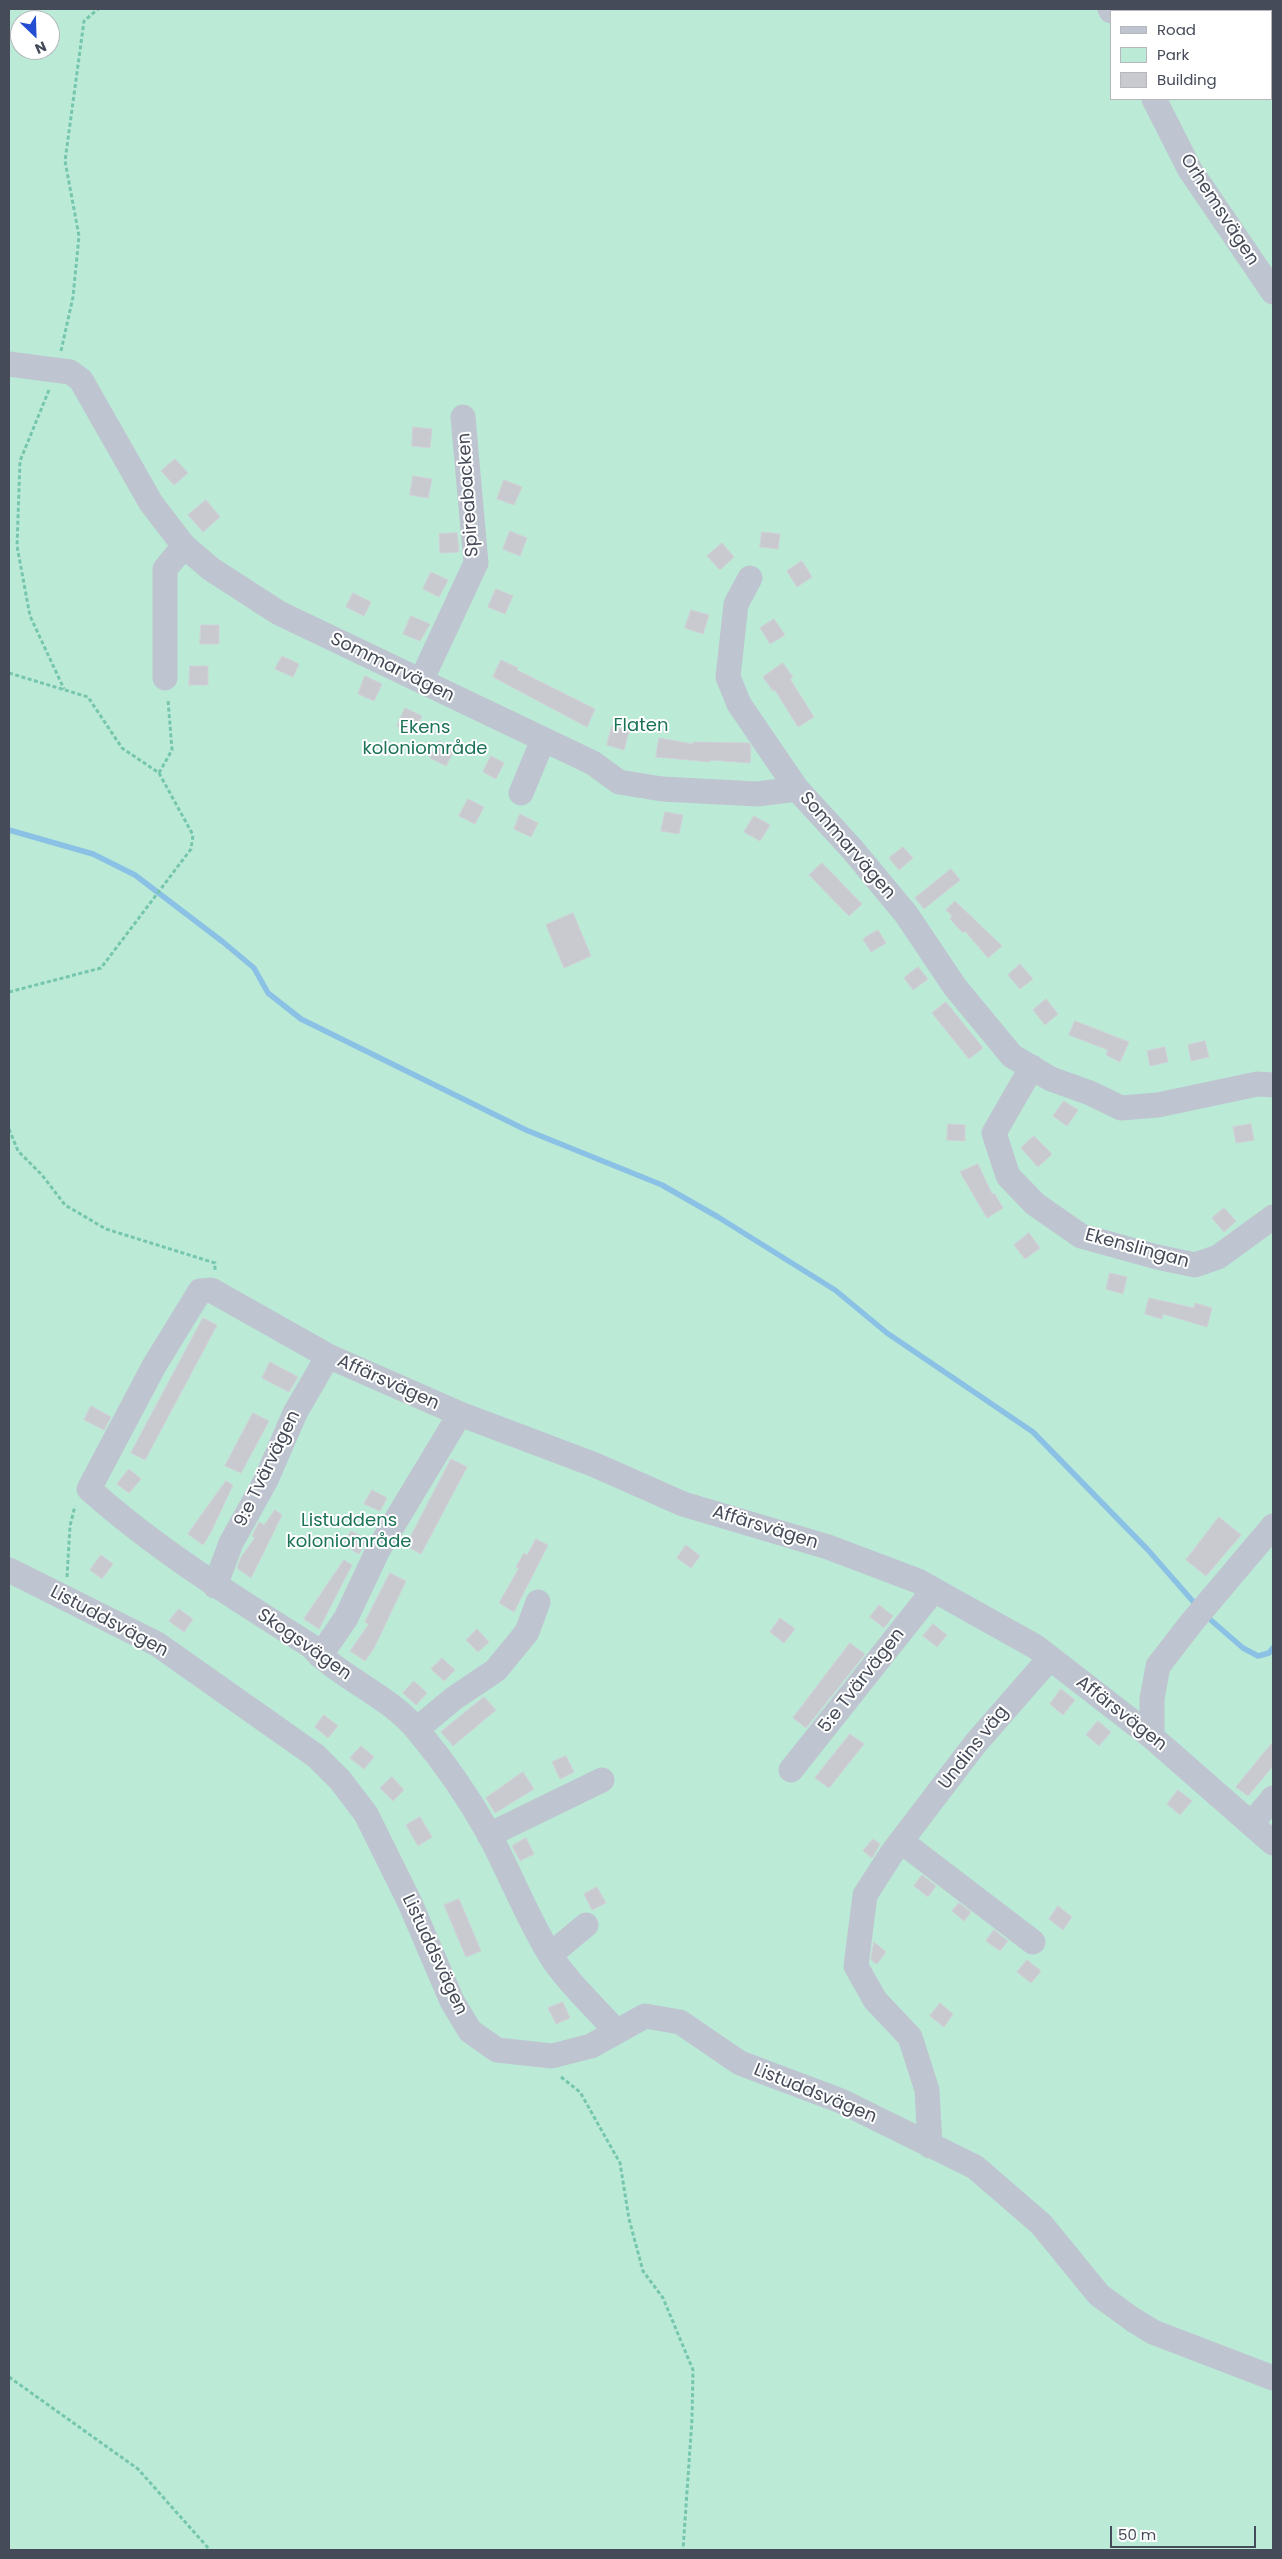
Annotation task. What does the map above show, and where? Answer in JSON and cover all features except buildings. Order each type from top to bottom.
[{"type":"street","name":"Orhemsvägen","points":[[1155,100],[1190,170],[1273,292]]},
{"type":"street","name":"Sommarvägen","points":[[9,364],[70,372],[80,380],[151,502],[184,546],[212,569],[279,613],[592,763],[619,782],[662,789],[757,794],[797,789],[906,914],[956,987],[1012,1056],[1051,1079],[1090,1093],[1121,1108],[1158,1105],[1257,1084],[1273,1084]]},
{"type":"street","name":"Spireabacken","points":[[421,681],[476,563],[463,417]]},
{"type":"street","points":[[165,678],[164,569],[184,546]]},
{"type":"street","points":[[750,578],[736,604],[728,677],[739,704],[797,789]]},
{"type":"street","points":[[521,793],[543,740]]},
{"type":"street","name":"Ekenslingan","points":[[1032,1068],[994,1133],[1008,1176],[1034,1204],[1081,1236],[1157,1257],[1195,1265],[1218,1257],[1273,1217]]},
{"type":"street","points":[[89,1489],[154,1366],[200,1291],[211,1290]]},
{"type":"street","name":"Affärsvägen","points":[[211,1290],[328,1356],[460,1414],[595,1465],[683,1504],[828,1547],[918,1581],[1036,1647],[1152,1737],[1273,1843]]},
{"type":"street","name":"9:e Tvärvägen","points":[[215,1586],[231,1543],[266,1480],[295,1413],[328,1356]]},
{"type":"street","points":[[320,1656],[346,1618],[378,1550],[460,1414]]},
{"type":"street","name":"Skogsvägen","points":[[89,1489],[124,1520],[215,1586],[311,1646],[320,1656],[375,1694],[417,1729],[456,1782],[489,1835],[550,1955],[616,2031]]},
{"type":"street","points":[[1152,1737],[1152,1699],[1158,1666],[1192,1622],[1273,1526]]},
{"type":"street","name":"Listuddsvägen","points":[[9,1570],[157,1644],[316,1756],[340,1780],[366,1814],[410,1904],[452,2001],[470,2031],[498,2050],[552,2056],[591,2046],[645,2016],[680,2022],[740,2063],[841,2101],[975,2168],[1041,2224],[1100,2295],[1132,2320],[1154,2332],[1273,2378]]},
{"type":"street","name":"5:e Tvärvägen","points":[[791,1770],[933,1591]]},
{"type":"street","points":[[417,1729],[453,1699],[496,1670],[526,1632],[538,1602]]},
{"type":"street","name":"Undins väg","points":[[930,2146],[927,2090],[910,2037],[875,2000],[856,1966],[865,1895],[892,1853],[975,1744],[1050,1658]]},
{"type":"street","points":[[489,1835],[602,1780]]},
{"type":"street","points":[[1251,1824],[1273,1798]]},
{"type":"street","points":[[902,1842],[1033,1942]]},
{"type":"street","points":[[550,1955],[586,1925]]},
{"type":"path","points":[[64,690],[30,616],[17,546],[20,461],[57,370],[73,297],[79,236],[65,161],[84,21],[98,9]]},
{"type":"path","points":[[9,673],[88,697],[122,748],[159,773],[193,835],[191,849],[101,968],[9,992]]},
{"type":"path","points":[[159,773],[172,750],[165,678]]},
{"type":"path","points":[[9,1129],[18,1151],[42,1175],[65,1205],[106,1229],[215,1263],[211,1290]]},
{"type":"path","points":[[64,1598],[69,1564],[70,1526],[76,1502],[89,1489]]},
{"type":"path","points":[[552,2056],[558,2074],[580,2092],[620,2163],[629,2219],[643,2271],[663,2298],[693,2370],[692,2419],[683,2550]]},
{"type":"path","points":[[9,2377],[138,2469],[210,2550]]},
{"type":"green space","name":"Flaten","points":[[9,9],[1273,9],[1273,2550],[9,2550]]},
{"type":"waterway","points":[[9,830],[93,854],[135,875],[254,968],[268,993],[301,1019],[526,1130],[662,1185],[718,1217],[835,1290],[887,1333],[1033,1432],[1148,1550],[1197,1606]]},
{"type":"waterway","points":[[1205,1615],[1243,1648],[1258,1656],[1269,1653],[1273,1648]]},
{"type":"park label","name":"Ekens koloniområde","points":[[425,738]]},
{"type":"park label","name":"Listuddens koloniområde","points":[[349,1531]]}]
